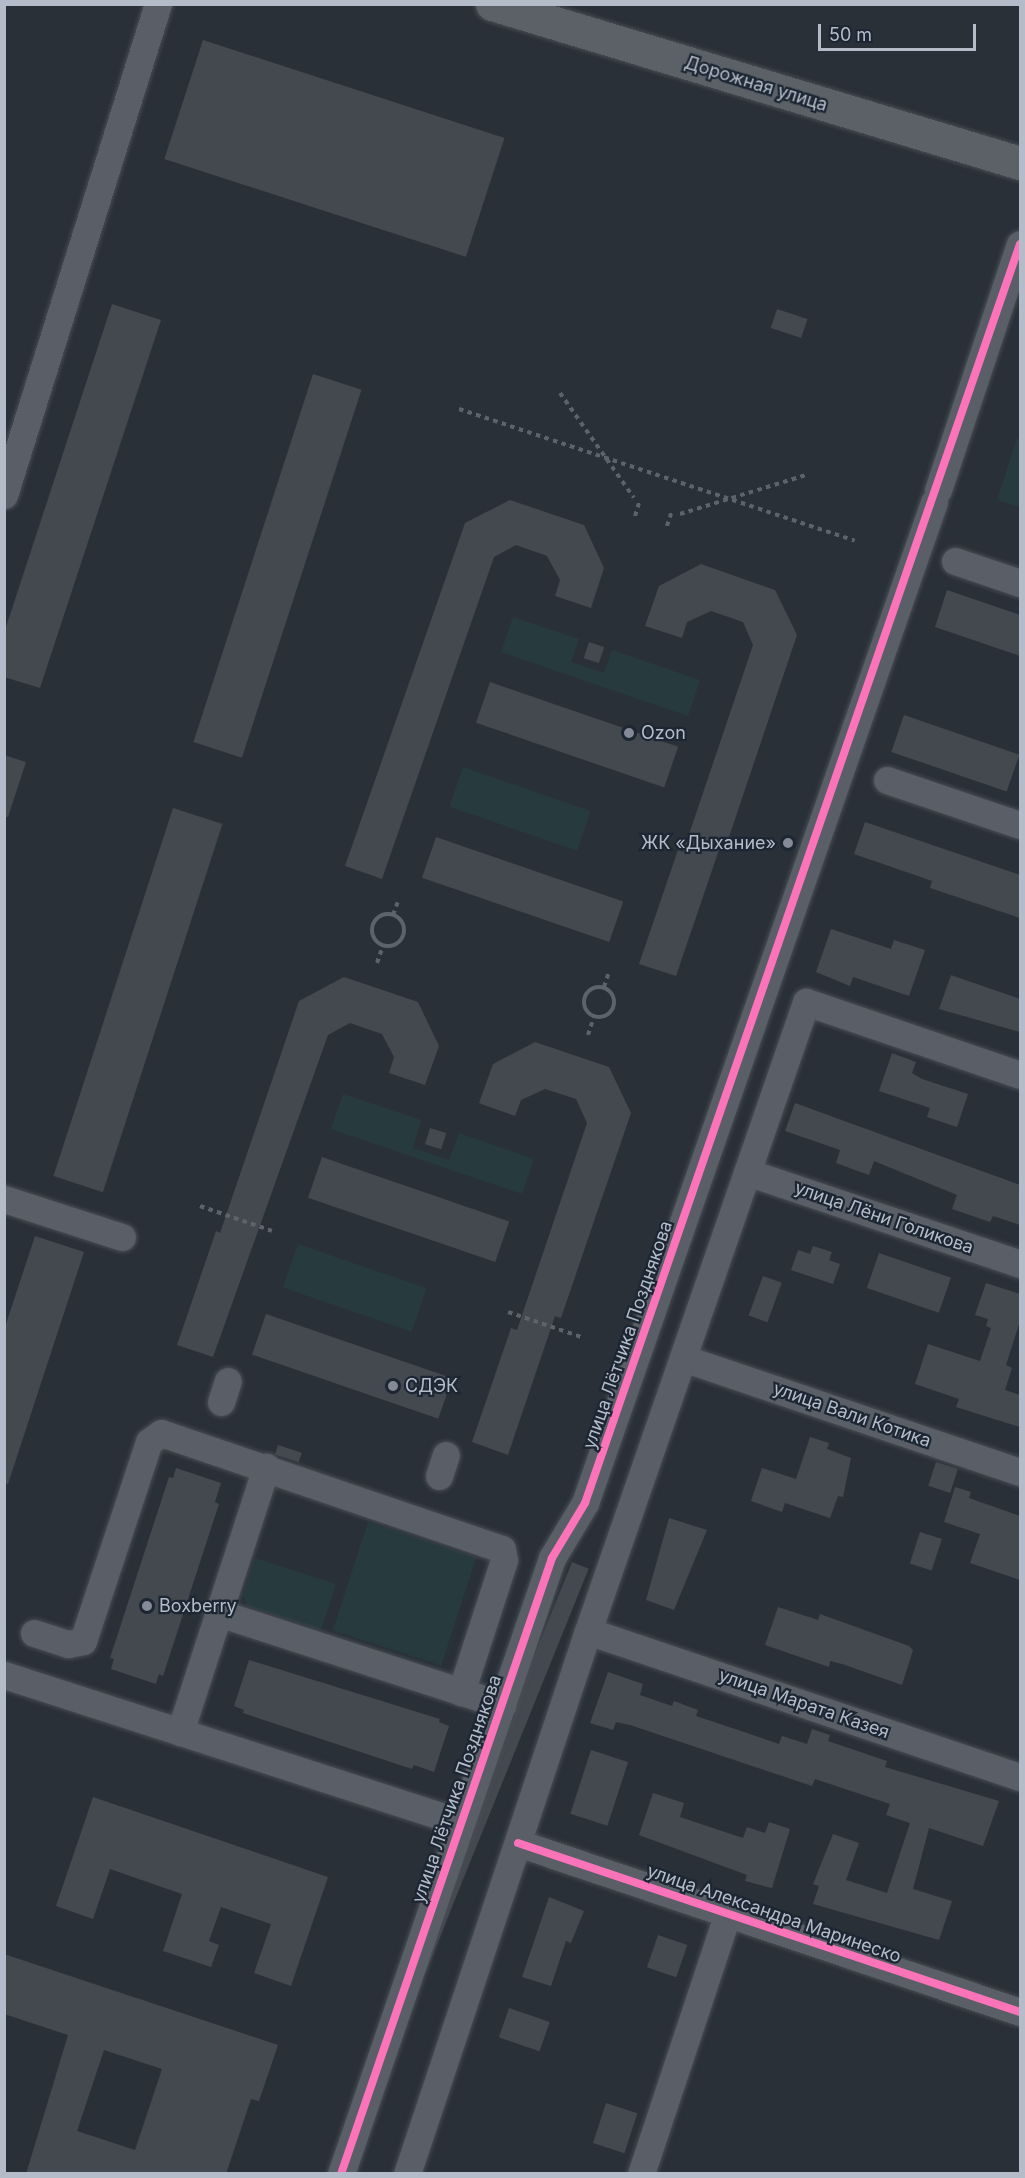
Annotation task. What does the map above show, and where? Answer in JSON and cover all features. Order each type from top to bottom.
[{"type":"main road","name":"Дорожная улица","points":[[492,4],[1020,163]]},
{"type":"street","points":[[4,495],[158,4]]},
{"type":"street","name":"улица Лётчика Позднякова","points":[[342,2174],[552,1558],[585,1503],[936,496],[1020,244]]},
{"type":"street","points":[[955,561],[1020,583]]},
{"type":"street","points":[[887,780],[1020,825]]},
{"type":"street","points":[[407,2174],[588,1631],[806,1002],[1020,1075]]},
{"type":"street","name":"улица Лёни Голикова","points":[[747,1172],[1020,1264]]},
{"type":"street","points":[[6,1204],[122,1238]]},
{"type":"street","name":"улица Вали Котика","points":[[683,1358],[1020,1472]]},
{"type":"street","points":[[34,1633],[68,1644],[83,1641],[154,1436],[168,1434],[502,1549],[504,1560],[461,1692]]},
{"type":"street","points":[[180,1732],[267,1467]]},
{"type":"street","points":[[219,1613],[502,1705]]},
{"type":"street","name":"улица Марата Казея","points":[[588,1631],[1020,1777]]},
{"type":"street","points":[[4,1675],[461,1823]]},
{"type":"street","name":"улица Александра Маринеско","points":[[518,1843],[1020,2012]]},
{"type":"street","points":[[641,2174],[728,1915]]},
{"type":"path","points":[[560,393],[634,498]]},
{"type":"path","points":[[459,409],[855,541]]},
{"type":"path","points":[[680,514],[806,475]]},
{"type":"path","points":[[635,516],[640,500]]},
{"type":"path","points":[[667,526],[672,511]]},
{"type":"path","points":[[393,915],[398,901]]},
{"type":"path","points":[[393,915],[400,919],[405,932],[397,944],[383,946],[377,942],[372,928],[380,916],[393,915]]},
{"type":"path","points":[[377,963],[383,946]]},
{"type":"path","points":[[604,987],[609,972]]},
{"type":"path","points":[[597,986],[604,987],[614,997],[615,1004],[608,1015],[594,1017],[584,1007],[585,994],[597,986]]},
{"type":"path","points":[[588,1035],[594,1017]]},
{"type":"path","points":[[200,1206],[272,1231]]},
{"type":"path","points":[[508,1312],[581,1337]]},
{"type":"green space","points":[[1017,438],[1020,439],[1020,507],[997,500]]},
{"type":"green space","points":[[513,617],[579,639],[571,662],[604,673],[612,650],[700,680],[688,716],[501,652]]},
{"type":"green space","points":[[463,767],[591,811],[577,851],[449,807]]},
{"type":"green space","points":[[343,1094],[421,1120],[413,1148],[449,1160],[459,1133],[534,1159],[522,1194],[331,1129]]},
{"type":"green space","points":[[298,1244],[427,1288],[412,1332],[283,1287]]},
{"type":"green space","points":[[368,1522],[476,1557],[441,1666],[333,1630]]},
{"type":"green space","points":[[255,1558],[336,1584],[321,1630],[247,1606],[243,1596]]},
{"type":"building","points":[[203,40],[504,138],[466,257],[164,159]]},
{"type":"building","points":[[112,304],[161,320],[40,688],[4,677],[4,633]]},
{"type":"building","points":[[777,309],[807,319],[801,338],[771,328]]},
{"type":"building","points":[[313,374],[362,390],[242,758],[193,742]]},
{"type":"building","points":[[510,500],[584,525],[604,568],[591,608],[555,596],[560,580],[547,556],[516,545],[494,557],[382,879],[345,866],[465,523]]},
{"type":"building","points":[[701,564],[775,590],[797,635],[728,840],[723,838],[676,976],[639,964],[678,850],[683,852],[753,645],[743,622],[711,611],[687,622],[682,638],[645,626],[659,586]]},
{"type":"building","points":[[947,590],[1020,615],[1020,656],[935,627]]},
{"type":"building","points":[[589,642],[604,647],[599,663],[584,658]]},
{"type":"building","points":[[490,682],[678,747],[664,787],[476,723]]},
{"type":"building","points":[[904,715],[1019,755],[1007,792],[891,752]]},
{"type":"building","points":[[4,755],[26,762],[8,817],[4,816]]},
{"type":"building","points":[[173,808],[222,824],[103,1192],[53,1176]]},
{"type":"building","points":[[865,822],[1020,875],[1020,918],[930,888],[932,881],[854,854]]},
{"type":"building","points":[[436,837],[623,901],[609,942],[422,878]]},
{"type":"building","points":[[831,929],[891,949],[894,940],[925,950],[909,996],[853,977],[850,986],[816,972]]},
{"type":"building","points":[[951,975],[1020,999],[1020,1032],[939,1009]]},
{"type":"building","points":[[344,977],[418,1002],[439,1046],[425,1085],[389,1073],[394,1057],[382,1034],[350,1023],[328,1035],[213,1357],[177,1345],[216,1231],[220,1233],[299,1001]]},
{"type":"building","points":[[535,1042],[609,1067],[631,1113],[561,1318],[555,1316],[508,1455],[472,1442],[511,1328],[517,1330],[587,1123],[576,1099],[545,1089],[521,1100],[515,1116],[479,1103],[493,1064]]},
{"type":"building","points":[[892,1053],[916,1062],[912,1073],[922,1079],[968,1094],[957,1127],[927,1117],[930,1108],[879,1091]]},
{"type":"building","points":[[795,1103],[1020,1185],[1020,1225],[993,1216],[990,1222],[952,1209],[957,1195],[874,1161],[869,1175],[836,1163],[840,1150],[785,1131]]},
{"type":"building","points":[[430,1128],[446,1133],[441,1149],[425,1144]]},
{"type":"building","points":[[322,1157],[509,1221],[495,1262],[308,1198]]},
{"type":"building","points":[[35,1236],[84,1252],[8,1484],[4,1483],[4,1330]]},
{"type":"building","points":[[813,1246],[832,1252],[829,1260],[840,1264],[833,1284],[791,1270],[798,1250],[810,1254]]},
{"type":"building","points":[[879,1253],[951,1278],[939,1313],[867,1288]]},
{"type":"building","points":[[763,1276],[782,1283],[767,1322],[749,1315]]},
{"type":"building","points":[[986,1283],[1020,1294],[1020,1321],[1006,1365],[1012,1368],[1005,1390],[1020,1395],[1020,1427],[956,1407],[959,1399],[915,1384],[928,1344],[980,1361],[991,1328],[986,1326],[988,1319],[975,1315]]},
{"type":"building","points":[[266,1314],[452,1378],[438,1419],[252,1355]]},
{"type":"building","points":[[810,1437],[829,1443],[827,1449],[851,1458],[843,1497],[838,1496],[830,1518],[785,1503],[782,1512],[751,1501],[762,1468],[796,1479]]},
{"type":"building","points":[[278,1445],[302,1453],[299,1462],[275,1455]]},
{"type":"building","points":[[936,1462],[958,1469],[950,1493],[928,1486]]},
{"type":"building","points":[[176,1468],[221,1483],[215,1502],[219,1504],[163,1676],[159,1674],[156,1684],[111,1669],[114,1659],[110,1658],[169,1477],[173,1478]]},
{"type":"building","points":[[955,1487],[971,1492],[969,1498],[1020,1516],[1020,1580],[970,1563],[980,1534],[944,1522]]},
{"type":"building","points":[[669,1518],[707,1530],[674,1610],[646,1600]]},
{"type":"building","points":[[920,1532],[942,1539],[932,1570],[910,1563]]},
{"type":"building","points":[[572,1562],[589,1569],[383,2078],[366,2071]]},
{"type":"building","points":[[778,1607],[818,1620],[820,1614],[909,1646],[913,1650],[902,1685],[842,1664],[830,1661],[829,1667],[765,1645]]},
{"type":"building","points":[[249,1660],[440,1719],[439,1722],[449,1726],[434,1772],[414,1765],[412,1769],[243,1713],[244,1710],[234,1706]]},
{"type":"building","points":[[608,1672],[643,1684],[640,1695],[672,1706],[674,1701],[698,1710],[696,1716],[779,1744],[782,1736],[807,1744],[812,1729],[830,1735],[828,1741],[887,1761],[885,1767],[999,1801],[983,1846],[929,1828],[913,1889],[952,1901],[939,1940],[813,1904],[819,1886],[813,1884],[833,1834],[859,1843],[846,1880],[887,1893],[910,1823],[886,1815],[890,1804],[815,1779],[812,1786],[630,1725],[616,1722],[613,1730],[590,1723]]},
{"type":"building","points":[[591,1750],[628,1762],[607,1826],[570,1814]]},
{"type":"building","points":[[653,1793],[684,1803],[680,1817],[743,1838],[747,1827],[765,1833],[769,1822],[790,1829],[772,1888],[745,1881],[747,1875],[639,1835]]},
{"type":"building","points":[[93,1797],[328,1877],[291,1986],[254,1973],[271,1924],[221,1907],[209,1941],[219,1945],[211,1967],[163,1951],[182,1894],[110,1869],[93,1919],[56,1906]]},
{"type":"building","points":[[549,1897],[584,1911],[571,1943],[566,1941],[551,1986],[522,1977]]},
{"type":"building","points":[[658,1935],[687,1945],[676,1977],[647,1967]]},
{"type":"building","points":[[4,1954],[278,2045],[259,2101],[251,2099],[226,2174],[26,2174],[68,2035],[4,2014]],"holes":[[[104,2050],[162,2069],[135,2150],[77,2131]]]},
{"type":"building","points":[[509,2008],[550,2022],[540,2051],[499,2037]]},
{"type":"building","points":[[606,2103],[637,2113],[624,2153],[593,2143]]},
{"type":"cycle path","points":[[341,2174],[552,1558],[585,1503],[1020,244]]},
{"type":"cycle path","points":[[518,1843],[1020,2012]]},
{"type":"place","name":"Ozon","points":[[629,733]]},
{"type":"place","name":"ЖК «Дыхание»","points":[[788,843]]},
{"type":"place","name":"СДЭК","points":[[393,1386]]},
{"type":"place","name":"Boxberry","points":[[147,1606]]}]
